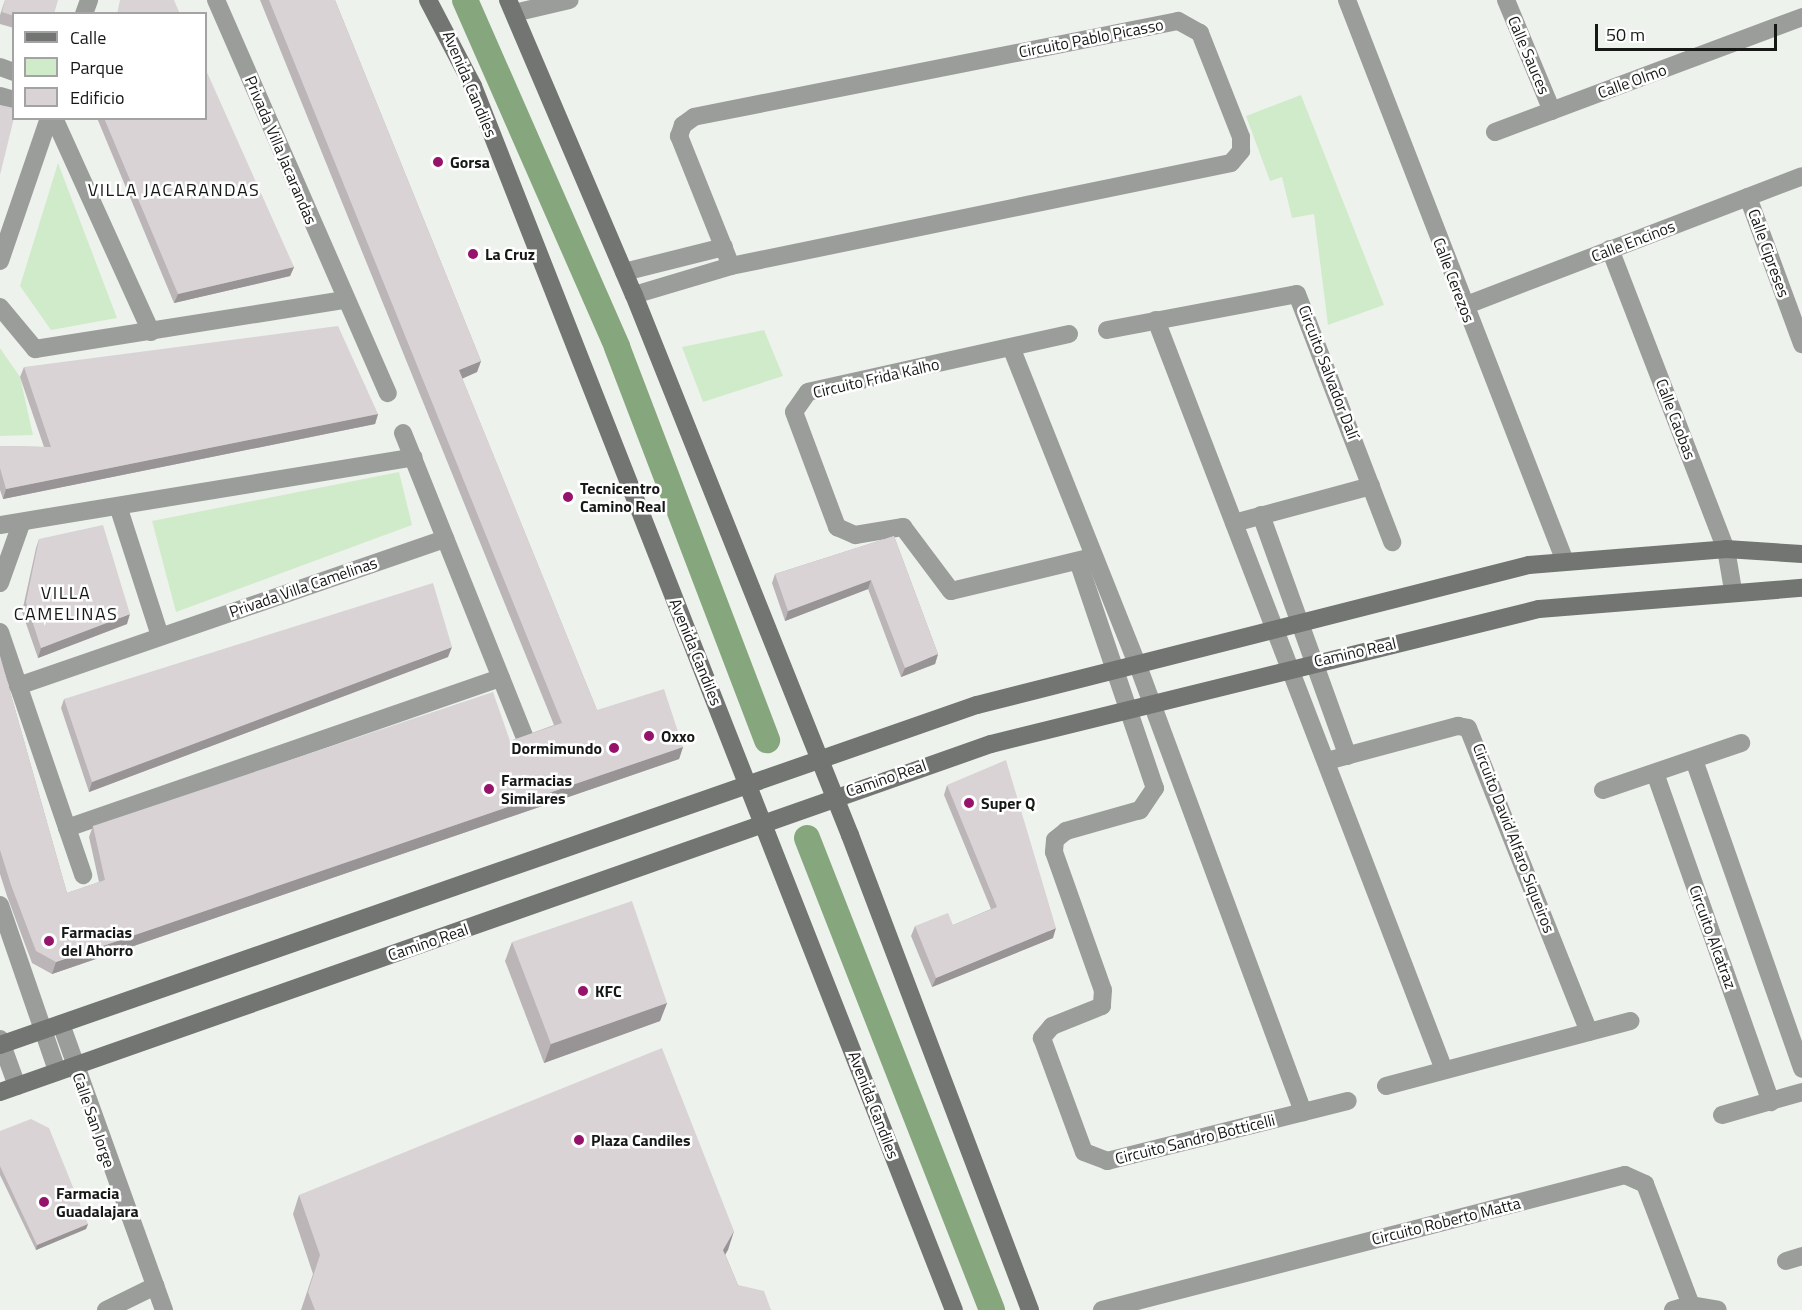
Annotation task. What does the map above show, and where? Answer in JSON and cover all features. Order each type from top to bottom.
[{"type":"street","name":"Privada Villa Jacarandas","points":[[216,0],[388,393]]},
{"type":"street","name":"Avenida Candiles","points":[[428,0],[473,86],[954,1310]]},
{"type":"street","points":[[570,0],[511,6],[634,294],[834,796],[1030,1310]]},
{"type":"street","name":"Calle Cerezos","points":[[1347,0],[1564,559]]},
{"type":"street","name":"Calle Sauces","points":[[1506,0],[1552,111]]},
{"type":"street","name":"Calle Olmo","points":[[1495,132],[1802,17]]},
{"type":"street","name":"Circuito Pablo Picasso","points":[[634,294],[731,266],[1231,162],[1241,151],[1241,137],[1200,33],[1178,21],[694,117],[683,125],[679,136],[731,266]]},
{"type":"street","points":[[0,261],[51,120]]},
{"type":"street","points":[[53,120],[151,332]]},
{"type":"street","name":"Calle Encinos","points":[[1464,306],[1802,176]]},
{"type":"street","name":"Calle Cipreses","points":[[1748,197],[1802,344]]},
{"type":"street","points":[[624,272],[724,247]]},
{"type":"street","name":"Calle Caobas","points":[[1610,249],[1726,549],[1733,590]]},
{"type":"street","name":"Circuito Salvador Dalí","points":[[1107,330],[1297,294],[1392,542]]},
{"type":"street","points":[[0,307],[35,349],[346,300]]},
{"type":"street","points":[[1156,320],[1444,1070]]},
{"type":"street","name":"Circuito Frida Kalho","points":[[1069,334],[808,392],[794,412],[837,526],[855,535],[903,527],[951,591],[1096,555]]},
{"type":"street","points":[[1011,347],[1096,555],[1152,701],[1303,1112]]},
{"type":"street","points":[[403,433],[524,735]]},
{"type":"street","points":[[0,525],[120,509],[412,457]]},
{"type":"street","points":[[1234,523],[1371,486]]},
{"type":"street","points":[[120,509],[160,636]]},
{"type":"street","points":[[1261,515],[1348,756]]},
{"type":"street","points":[[0,583],[5,555],[21,524]]},
{"type":"street","name":"Privada Villa Camelinas","points":[[18,686],[445,539]]},
{"type":"street","points":[[8,1089],[1,1043],[966,708],[1299,620],[1564,559],[1726,549],[1802,554]]},
{"type":"street","points":[[1078,561],[1130,707]]},
{"type":"street","name":"Camino Real","points":[[8,1089],[834,796],[991,744],[1152,701],[1539,609],[1733,590],[1802,588]]},
{"type":"street","points":[[0,632],[83,874]]},
{"type":"street","points":[[67,828],[501,678]]},
{"type":"street","name":"Circuito Sandro Botticelli","points":[[1130,707],[1154,780],[1153,797],[1140,810],[1066,831],[1055,840],[1054,852],[1103,990],[1102,1006],[1052,1026],[1042,1038],[1084,1152],[1107,1161],[1348,1101]]},
{"type":"street","name":"Circuito David Alfaro Siqueiros","points":[[1327,761],[1458,726],[1468,728],[1589,1032]]},
{"type":"street","points":[[1603,790],[1741,743]]},
{"type":"street","points":[[1694,760],[1802,1069]]},
{"type":"street","name":"Circuito Alcatraz","points":[[1655,773],[1771,1102]]},
{"type":"street","points":[[0,905],[52,1027],[57,1071]]},
{"type":"street","points":[[1386,1086],[1630,1021]]},
{"type":"street","name":"Calle San Jorge","points":[[52,1027],[75,1065],[164,1310]]},
{"type":"street","points":[[1722,1115],[1802,1092]]},
{"type":"street","name":"Circuito Roberto Matta","points":[[1102,1310],[1625,1175],[1645,1184],[1682,1308]]},
{"type":"street","points":[[106,1310],[154,1286]]},
{"type":"street","points":[[1682,1308],[1718,1310]]},
{"type":"green space","points":[[1301,95],[1384,305],[1328,325],[1314,214],[1292,218],[1282,177],[1270,181],[1246,116]]},
{"type":"green space","points":[[58,163],[117,318],[51,330],[20,286]]},
{"type":"green space","points":[[764,330],[783,376],[703,402],[682,347]]},
{"type":"green space","points":[[0,348],[20,377],[33,435],[0,436]]},
{"type":"green space","points":[[399,472],[412,525],[176,612],[152,521]]},
{"type":"building","points":[[5,0],[58,0],[55,12],[12,12],[12,15],[2,12]]},
{"type":"building","points":[[120,0],[174,0],[179,12],[117,12]]},
{"type":"building","points":[[269,0],[335,0],[481,361],[459,370],[597,710],[664,689],[683,747],[56,962],[36,951],[0,850],[0,656],[67,893],[105,880],[93,826],[493,692],[510,741],[562,723]]},
{"type":"building","points":[[207,72],[294,267],[178,294],[105,120],[207,120]]},
{"type":"building","points":[[0,105],[12,108],[14,120],[0,175]]},
{"type":"building","points":[[338,326],[378,414],[6,489],[0,468],[0,446],[51,447],[24,367]]},
{"type":"building","points":[[103,525],[130,614],[41,648],[26,602],[39,539]]},
{"type":"building","points":[[894,536],[938,654],[905,668],[871,580],[788,611],[775,574]]},
{"type":"building","points":[[433,583],[452,647],[92,782],[64,699]]},
{"type":"building","points":[[1006,760],[1056,928],[936,978],[915,926],[948,913],[953,925],[997,907],[947,785]]},
{"type":"building","name":"KFC","points":[[632,901],[667,1003],[551,1044],[512,942]]},
{"type":"building","name":"Plaza Candiles","points":[[662,1048],[734,1231],[723,1250],[738,1285],[764,1291],[771,1310],[315,1310],[308,1292],[320,1255],[299,1195]]},
{"type":"building","name":"Farmacia Guadalajara","points":[[31,1119],[49,1128],[88,1224],[37,1245],[0,1166],[0,1131]]},
{"type":"waterway","points":[[465,0],[617,347],[767,740]]},
{"type":"waterway","points":[[807,838],[992,1310]]},
{"type":"place","name":"Gorsa","points":[[438,162]]},
{"type":"place","name":"La Cruz","points":[[473,254]]},
{"type":"place","name":"Tecnicentro Camino Real","points":[[568,497]]},
{"type":"place","name":"Oxxo","points":[[649,736]]},
{"type":"place","name":"Dormimundo","points":[[614,748]]},
{"type":"place","name":"Farmacias Similares","points":[[489,789]]},
{"type":"place","name":"Super Q","points":[[969,803]]},
{"type":"place","name":"Farmacias del Ahorro","points":[[49,941]]},
{"type":"place","name":"KFC","points":[[583,991]]},
{"type":"place","name":"Plaza Candiles","points":[[579,1140]]},
{"type":"place","name":"Farmacia Guadalajara","points":[[44,1202]]},
{"type":"district","name":"VILLA JACARANDAS","points":[[174,190]]},
{"type":"district","name":"VILLA CAMELINAS","points":[[66,604]]}]
